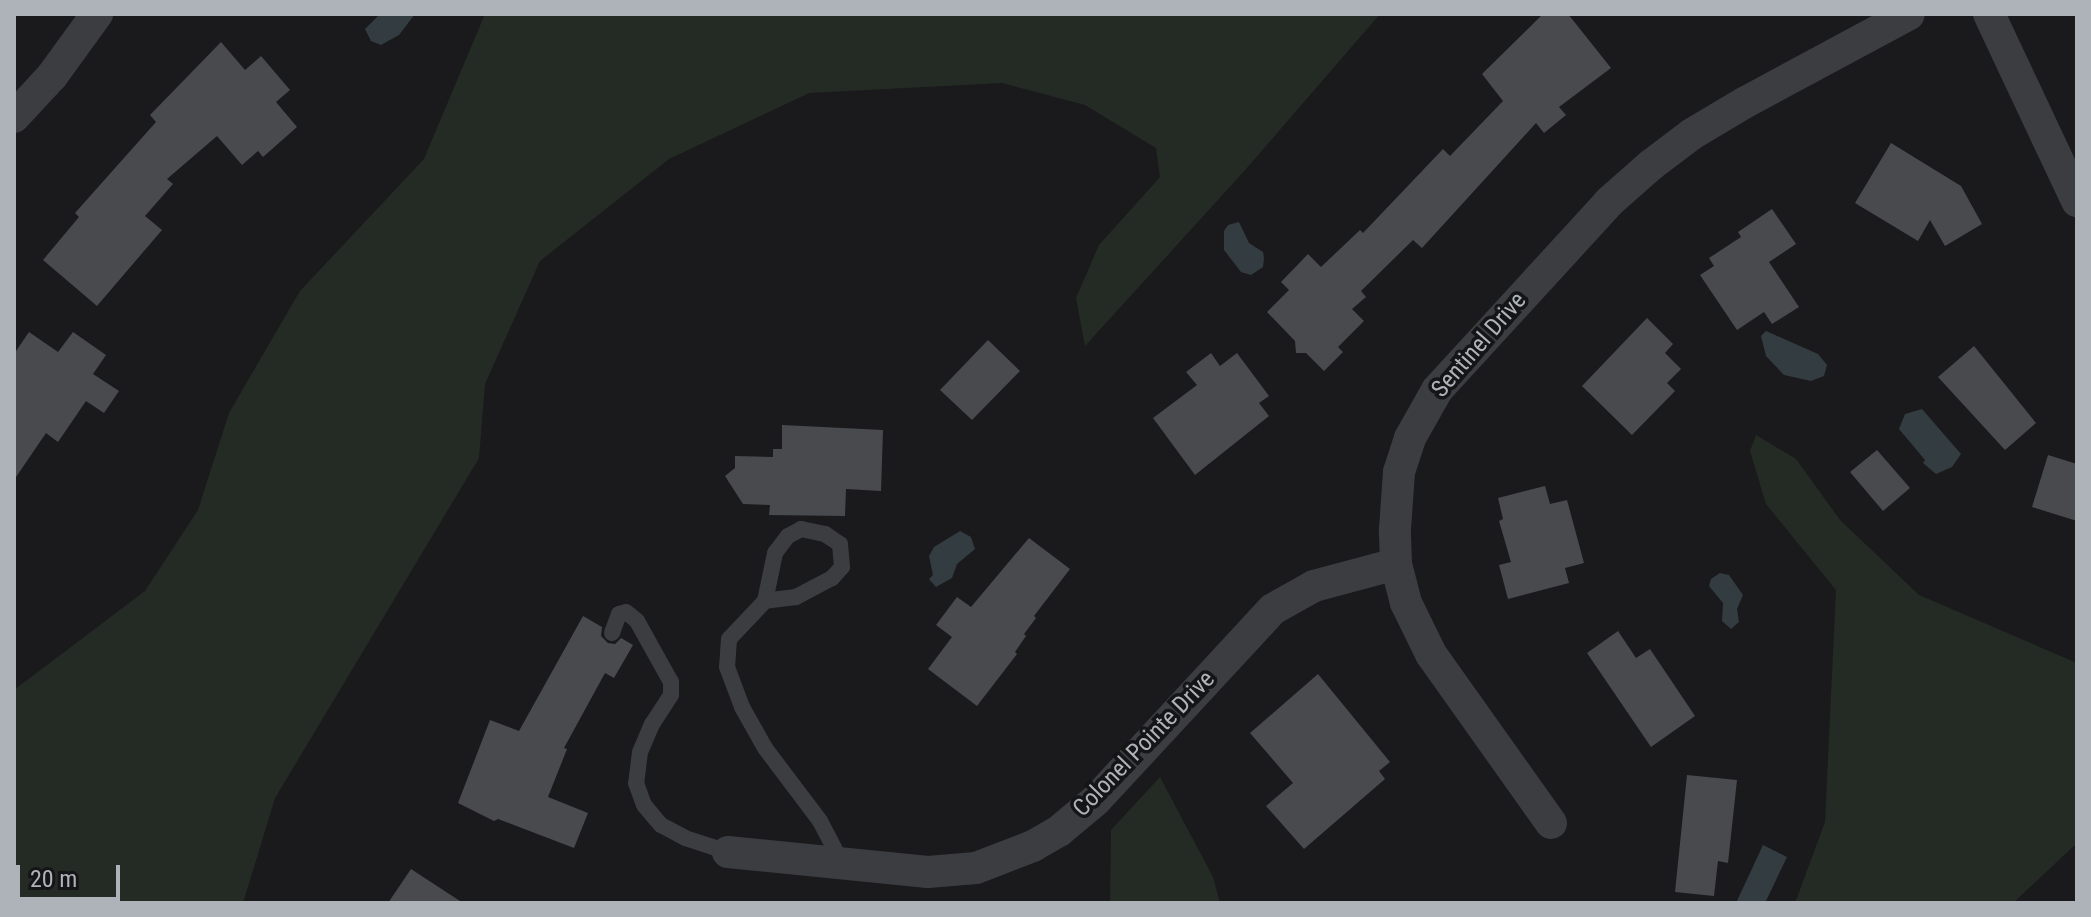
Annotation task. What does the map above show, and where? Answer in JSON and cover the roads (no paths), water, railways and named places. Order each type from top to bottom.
[{"type":"street","points":[[14,117],[52,76],[97,14]]},
{"type":"street","name":"Sentinel Drive","points":[[1551,823],[1425,644],[1406,603],[1396,564],[1399,472],[1410,438],[1437,390],[1609,202],[1692,134],[1909,14]]},
{"type":"street","points":[[1989,14],[2077,201]]},
{"type":"street","name":"Colonel Pointe Drive","points":[[728,852],[928,872],[976,868],[1033,846],[1059,831],[1096,800],[1273,609],[1314,586],[1396,564]]},
{"type":"lane","points":[[765,601],[796,597],[832,578],[842,567],[840,544],[825,534],[801,529],[788,536],[775,553],[765,601],[729,639],[727,667],[742,707],[765,748],[820,821],[842,864]]},
{"type":"lane","points":[[612,633],[619,614],[626,612],[637,621],[671,682],[671,695],[652,724],[640,752],[636,783],[644,805],[661,825],[685,838],[728,852]]}]
